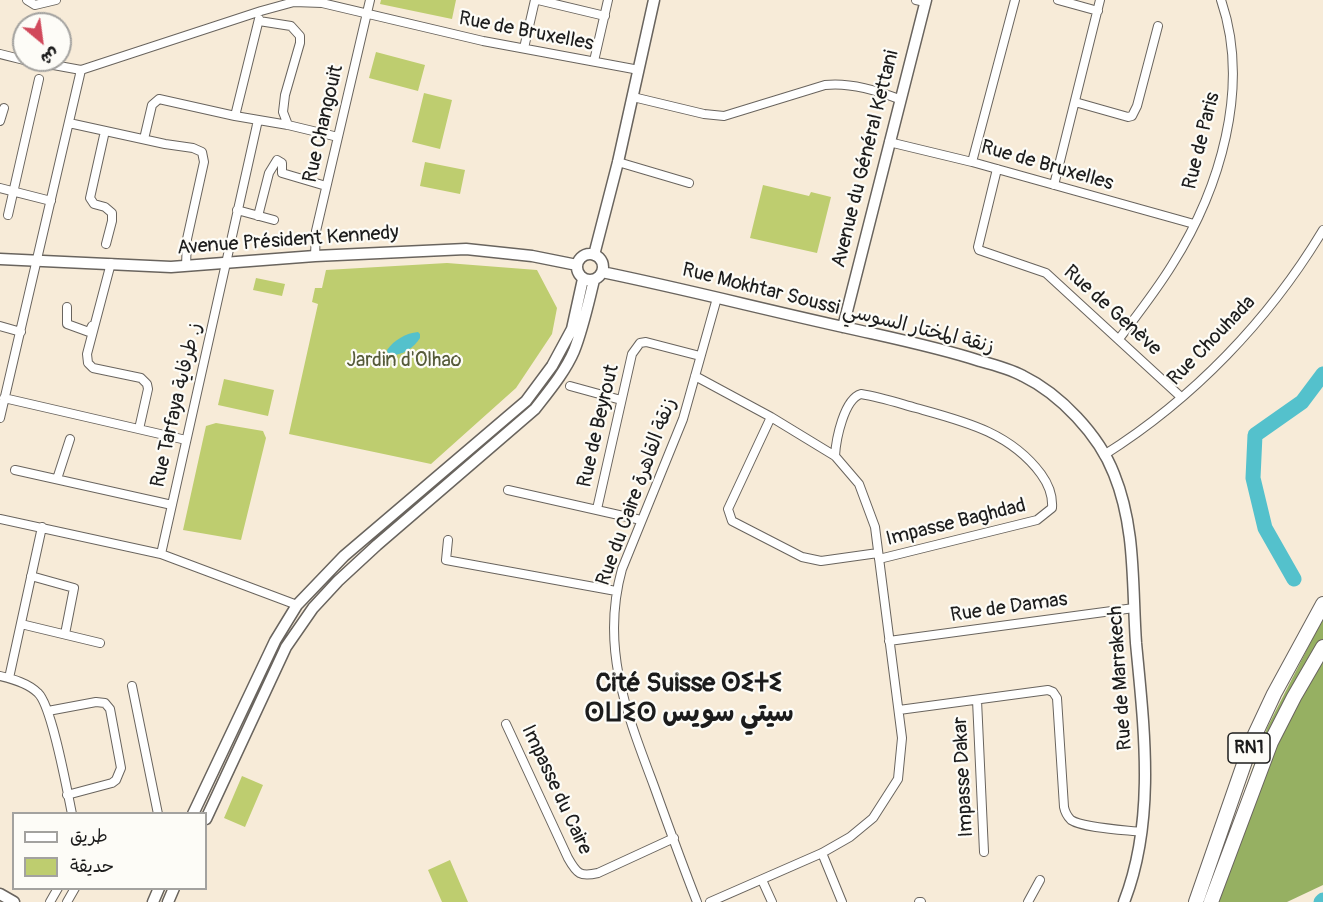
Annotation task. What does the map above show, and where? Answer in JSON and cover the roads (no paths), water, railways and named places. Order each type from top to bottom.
[{"type":"highway","name":"RN1","points":[[1196,902],[1252,741],[1274,694],[1323,604]]},
{"type":"highway","name":"RN1","points":[[1211,902],[1264,760],[1294,697],[1323,647]]},
{"type":"street","points":[[27,0],[34,5],[56,0]]},
{"type":"street","name":"Rue Changouit","points":[[315,256],[316,231],[370,0]]},
{"type":"street","points":[[524,48],[537,0],[605,16]]},
{"type":"street","points":[[594,61],[608,0]]},
{"type":"street","points":[[594,255],[618,162],[654,0]]},
{"type":"street","points":[[972,162],[1015,0]]},
{"type":"street","points":[[1058,0],[1098,11]]},
{"type":"street","points":[[1054,184],[1100,0]]},
{"type":"street","name":"Rue de Paris","points":[[1119,339],[1173,264],[1194,224],[1216,170],[1232,91],[1234,61],[1221,0]]},
{"type":"street","name":"Avenue du Général Kettani","points":[[843,327],[922,1]]},
{"type":"street","name":"Rue de Bruxelles","points":[[72,68],[81,70],[261,11],[294,2],[306,2],[322,3],[454,35],[639,70]]},
{"type":"street","points":[[235,116],[261,11]]},
{"type":"street","points":[[259,21],[291,27],[300,36],[284,104],[283,112],[288,125]]},
{"type":"street","points":[[1075,102],[1128,117],[1132,116],[1137,106],[1158,26]]},
{"type":"street","points":[[0,418],[81,70]]},
{"type":"street","points":[[8,215],[39,79]]},
{"type":"street","points":[[633,97],[704,114],[724,116],[825,85],[840,83],[899,99]]},
{"type":"street","points":[[144,139],[152,105],[159,99],[338,137]]},
{"type":"street","points":[[0,121],[4,108]]},
{"type":"street","name":"Rue Tarfaya ز. طرفاية","points":[[161,554],[258,120]]},
{"type":"street","points":[[69,123],[193,148],[202,152],[204,157],[188,239],[186,266]]},
{"type":"street","points":[[105,131],[90,198],[94,204],[105,207],[112,215],[106,244]]},
{"type":"street","name":"Rue de Bruxelles","points":[[889,142],[1054,184],[1194,224]]},
{"type":"street","points":[[258,216],[269,173],[277,160],[282,164],[282,173],[326,186]]},
{"type":"street","points":[[618,162],[689,183]]},
{"type":"street","name":"Rue de Genève","points":[[997,169],[979,250],[1046,273],[1182,397]]},
{"type":"street","points":[[0,188],[51,201]]},
{"type":"street","points":[[237,210],[274,220]]},
{"type":"street","name":"Rue Chouhada","points":[[1104,455],[1153,422],[1206,375],[1285,288],[1323,230]]},
{"type":"street","name":"Avenue Président Kennedy","points":[[0,259],[186,266],[315,256],[466,249],[507,252],[577,265]]},
{"type":"street","points":[[193,812],[275,641],[297,605],[344,556],[526,401],[552,366],[572,329],[593,277],[603,265],[594,255],[585,255],[580,258],[577,270],[593,277]]},
{"type":"street","points":[[67,307],[67,324],[89,333],[109,263]]},
{"type":"street","points":[[109,263],[87,359],[93,368],[141,378],[145,381],[148,389],[139,429]]},
{"type":"street","points":[[207,817],[286,647],[313,608],[377,545],[535,409],[573,353],[586,316],[593,277]]},
{"type":"street","name":"Rue Mokhtar Soussi زنقة المختار السوسي","points":[[593,277],[717,298],[962,355],[1023,375],[1071,412],[1085,427],[1104,455]]},
{"type":"street","name":"Rue du Caire زنقة القاهرة","points":[[697,902],[621,691],[614,645],[613,620],[616,591],[622,569],[683,419],[717,298]]},
{"type":"street","points":[[0,326],[21,332]]},
{"type":"street","name":"Rue de Beyrout","points":[[597,509],[632,354],[640,343],[653,343],[700,356]]},
{"type":"street","points":[[695,376],[771,417],[836,456],[859,484],[875,527],[902,738],[898,779],[873,818],[850,837],[822,853],[710,902]]},
{"type":"street","points":[[570,386],[621,400]]},
{"type":"street","name":"Impasse Baghdad","points":[[836,456],[846,410],[850,401],[861,394],[950,418],[993,433],[1008,442],[1034,465],[1050,489],[1053,498],[1052,508],[1037,520],[879,556]]},
{"type":"street","points":[[4,398],[186,440]]},
{"type":"street","points":[[771,417],[728,510],[732,521],[812,560],[879,556]]},
{"type":"street","points":[[57,479],[70,439]]},
{"type":"street","name":"Rue de Marrakech","points":[[1104,455],[1114,472],[1129,525],[1145,778],[1142,832],[1137,862],[1124,902]]},
{"type":"street","points":[[15,470],[172,505]]},
{"type":"street","name":"Rue de Beyrout","points":[[508,490],[641,520]]},
{"type":"street","points":[[0,519],[161,554],[297,605]]},
{"type":"street","points":[[42,527],[21,624],[4,677],[21,682],[38,692],[48,711],[72,812]]},
{"type":"street","points":[[448,540],[446,560],[616,591]]},
{"type":"street","points":[[31,576],[74,588],[65,634]]},
{"type":"street","name":"Rue de Damas","points":[[889,641],[1134,608]]},
{"type":"street","points":[[21,624],[100,643]]},
{"type":"street","points":[[132,686],[158,812]]},
{"type":"street","points":[[899,710],[1048,690],[1053,692],[1058,698],[1064,807],[1067,816],[1083,824],[1142,832]]},
{"type":"street","name":"Impasse Dakar","points":[[977,700],[984,852]]},
{"type":"street","points":[[48,711],[102,702],[110,709],[121,768],[116,780],[104,786],[68,795]]},
{"type":"street","name":"Impasse du Caire","points":[[506,724],[568,858],[580,874],[586,876],[598,873],[674,838]]},
{"type":"street","points":[[822,853],[842,902]]},
{"type":"street","points":[[762,880],[772,902]]},
{"type":"street","points":[[1028,902],[1040,880]]},
{"type":"street","points":[[0,894],[14,902]]},
{"type":"water","points":[[418,332],[420,338],[410,348],[397,355],[388,355],[387,350],[397,340],[405,335]]},
{"type":"waterway","points":[[1294,579],[1265,528],[1253,478],[1255,435],[1302,402],[1323,374]]},
{"type":"district","name":"Cité Suisse ⵙⵉⵜⵉ ⵙⵡⵉⵙ سيتي سويس","points":[[689,699]]},
{"type":"park label","name":"Jardin d'Olhao","points":[[404,361]]}]
